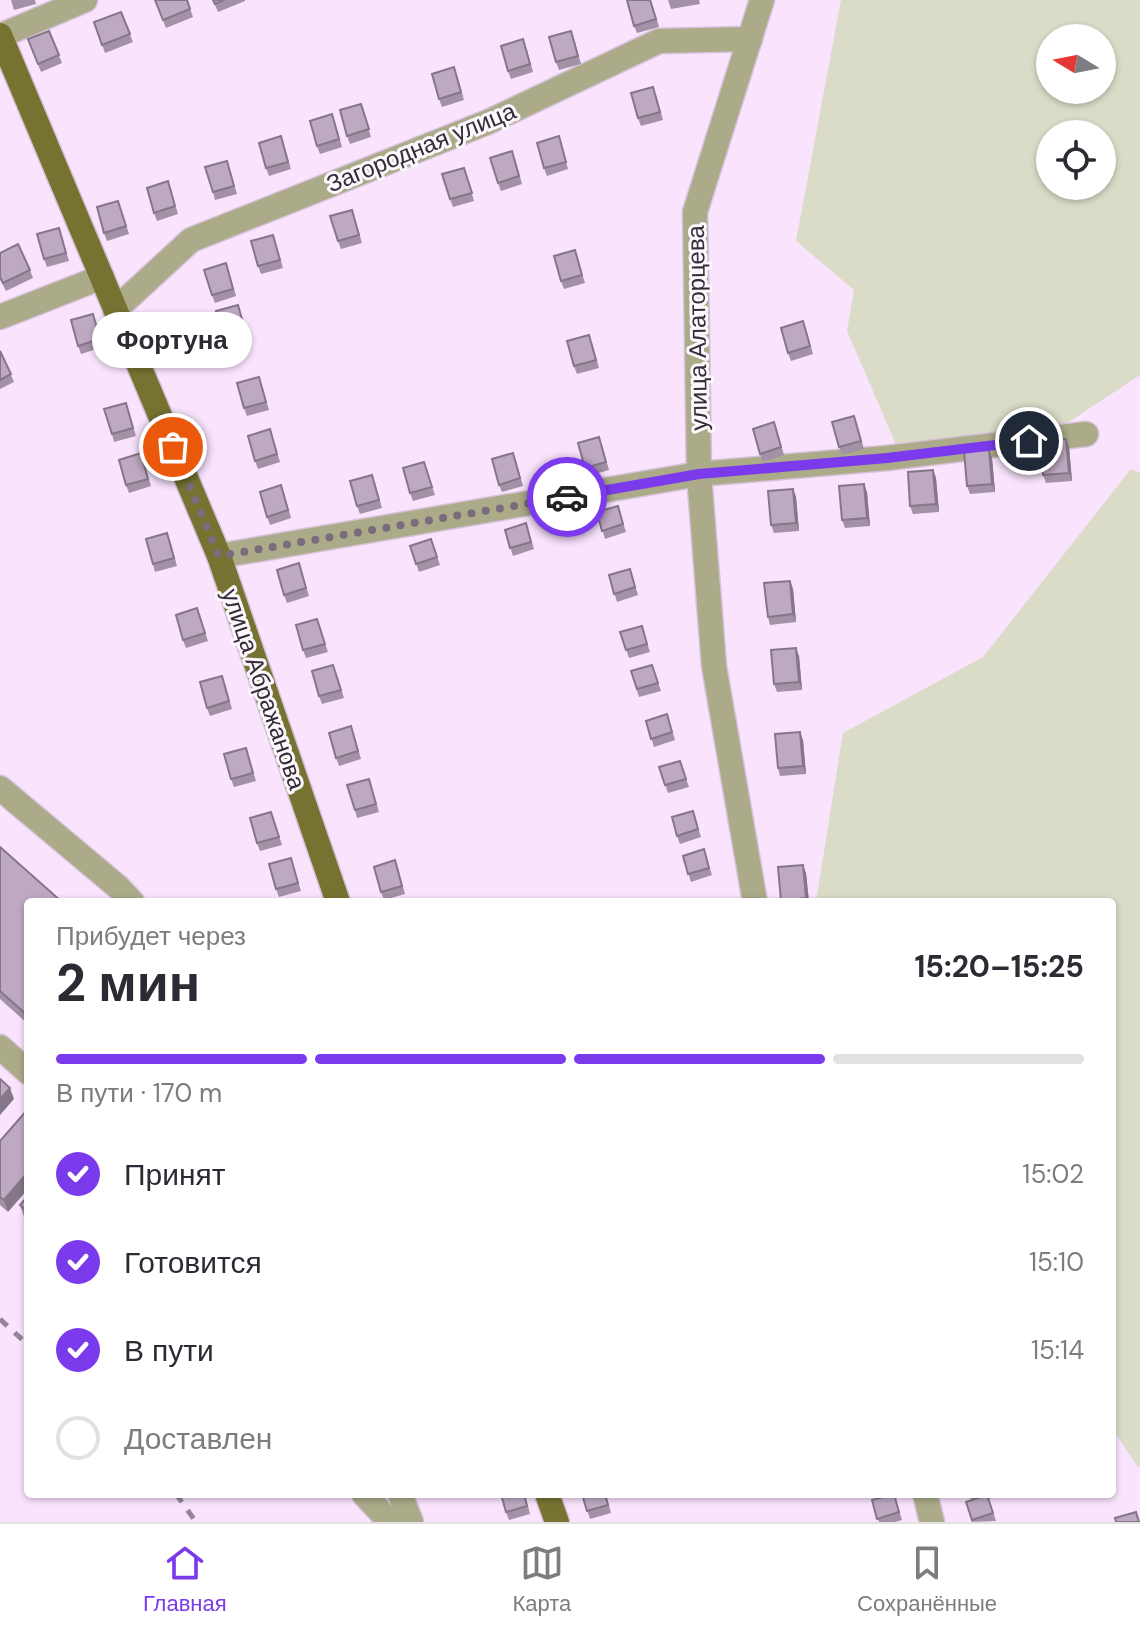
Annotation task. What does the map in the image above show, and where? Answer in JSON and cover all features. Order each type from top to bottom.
[{"type":"main road","name":"улица Абражанова","points":[[0,35],[219,556],[337,898]]},
{"type":"main road","points":[[548,1498],[557,1522]]},
{"type":"street","points":[[0,35],[85,0]]},
{"type":"street","name":"улица Алаторцева","points":[[754,898],[714,666],[699,474],[695,212],[762,0]]},
{"type":"street","name":"Загородная улица","points":[[115,310],[191,240],[488,122],[659,41],[750,39]]},
{"type":"street","points":[[0,317],[102,277]]},
{"type":"street","points":[[219,556],[699,474],[887,458],[1086,434]]},
{"type":"street","points":[[0,788],[128,898]]},
{"type":"street","points":[[0,1047],[24,1068]]},
{"type":"street","points":[[368,1498],[390,1522]]},
{"type":"street","points":[[402,1498],[411,1522]]},
{"type":"street","points":[[926,1498],[932,1522]]},
{"type":"green space","points":[[841,0],[1140,0],[1140,375],[1034,445],[898,449],[847,331],[854,290],[796,241]]},
{"type":"green space","points":[[1131,469],[1140,473],[1138,1467],[1116,1434],[1116,898],[817,898],[843,733],[983,657]]},
{"type":"building","points":[[155,0],[187,0],[190,9],[163,20]]},
{"type":"building","points":[[627,0],[650,0],[656,19],[634,26]]},
{"type":"building","points":[[121,12],[130,34],[102,45],[94,22]]},
{"type":"building","points":[[49,31],[59,55],[38,64],[28,39]]},
{"type":"building","points":[[571,31],[578,56],[556,62],[549,37]]},
{"type":"building","points":[[523,39],[530,64],[508,71],[501,46]]},
{"type":"building","points":[[454,67],[461,92],[439,99],[432,74]]},
{"type":"building","points":[[653,87],[660,112],[638,118],[631,93]]},
{"type":"building","points":[[361,104],[369,129],[347,136],[340,110]]},
{"type":"building","points":[[332,114],[339,139],[317,146],[310,121]]},
{"type":"building","points":[[281,136],[288,162],[266,168],[259,143]]},
{"type":"building","points":[[559,136],[566,162],[544,168],[537,143]]},
{"type":"building","points":[[512,151],[519,176],[498,183],[490,158]]},
{"type":"building","points":[[227,161],[234,186],[213,192],[205,167]]},
{"type":"building","points":[[464,168],[472,193],[450,199],[442,174]]},
{"type":"building","points":[[168,181],[175,206],[154,213],[147,188]]},
{"type":"building","points":[[118,201],[126,226],[104,233],[97,207]]},
{"type":"building","points":[[352,210],[359,235],[338,241],[330,216]]},
{"type":"building","points":[[59,228],[66,253],[44,259],[37,234]]},
{"type":"building","points":[[273,235],[280,260],[258,266],[251,241]]},
{"type":"building","points":[[18,244],[30,270],[3,283],[0,253]]},
{"type":"building","points":[[575,250],[582,275],[561,281],[554,256]]},
{"type":"building","points":[[226,263],[233,289],[212,295],[204,270]]},
{"type":"building","points":[[238,305],[245,330],[223,336],[216,311]]},
{"type":"building","points":[[93,314],[100,339],[78,346],[71,320]]},
{"type":"building","points":[[803,321],[810,346],[788,353],[781,328]]},
{"type":"building","points":[[589,335],[596,360],[574,366],[567,341]]},
{"type":"building","points":[[0,351],[11,374],[0,380]]},
{"type":"building","points":[[259,377],[266,402],[244,408],[237,383]]},
{"type":"building","points":[[126,403],[133,428],[112,434],[104,409]]},
{"type":"building","points":[[854,416],[861,441],[839,447],[832,422]]},
{"type":"building","points":[[774,422],[781,447],[760,454],[753,429]]},
{"type":"building","points":[[270,429],[277,454],[255,461],[248,436]]},
{"type":"building","points":[[599,437],[606,462],[585,468],[578,443]]},
{"type":"building","points":[[1066,439],[1069,473],[1043,475],[1040,441]]},
{"type":"building","points":[[989,450],[992,484],[967,486],[964,452]]},
{"type":"building","points":[[141,453],[148,479],[126,485],[119,460]]},
{"type":"building","points":[[513,453],[520,478],[499,485],[492,459]]},
{"type":"building","points":[[424,462],[432,487],[410,493],[403,468]]},
{"type":"building","points":[[933,470],[936,504],[910,506],[908,472]]},
{"type":"building","points":[[372,475],[379,500],[357,506],[350,481]]},
{"type":"building","points":[[864,484],[867,518],[842,520],[839,486]]},
{"type":"building","points":[[281,485],[288,510],[267,517],[260,492]]},
{"type":"building","points":[[793,489],[796,523],[771,525],[768,491]]},
{"type":"building","points":[[618,506],[623,524],[602,531],[597,512]]},
{"type":"building","points":[[526,523],[531,542],[510,548],[505,530]]},
{"type":"building","points":[[167,533],[174,558],[153,564],[146,539]]},
{"type":"building","points":[[431,539],[437,557],[416,564],[410,546]]},
{"type":"building","points":[[299,563],[306,588],[284,595],[277,570]]},
{"type":"building","points":[[630,569],[635,587],[614,594],[609,575]]},
{"type":"building","points":[[790,581],[793,614],[768,617],[764,583]]},
{"type":"building","points":[[197,608],[205,633],[183,640],[176,615]]},
{"type":"building","points":[[317,619],[325,644],[303,650],[296,625]]},
{"type":"building","points":[[642,626],[647,644],[626,650],[620,632]]},
{"type":"building","points":[[796,648],[799,682],[774,684],[771,650]]},
{"type":"building","points":[[333,665],[341,690],[319,696],[312,671]]},
{"type":"building","points":[[652,665],[658,683],[637,689],[631,671]]},
{"type":"building","points":[[222,676],[229,701],[207,708],[200,682]]},
{"type":"building","points":[[667,714],[672,732],[651,739],[646,721]]},
{"type":"building","points":[[351,726],[358,751],[336,758],[329,733]]},
{"type":"building","points":[[800,732],[803,766],[778,768],[775,734]]},
{"type":"building","points":[[246,748],[253,773],[231,779],[224,754]]},
{"type":"building","points":[[680,761],[686,779],[665,785],[659,767]]},
{"type":"building","points":[[369,779],[376,804],[355,810],[347,785]]},
{"type":"building","points":[[693,811],[698,829],[677,836],[672,817]]},
{"type":"building","points":[[271,812],[279,837],[257,843],[250,818]]},
{"type":"building","points":[[0,847],[57,898],[24,898],[24,1012],[0,991]]},
{"type":"building","points":[[704,849],[709,868],[688,874],[683,856]]},
{"type":"building","points":[[291,858],[298,883],[276,889],[269,864]]},
{"type":"building","points":[[395,860],[402,886],[381,892],[374,867]]},
{"type":"building","points":[[803,865],[806,898],[781,898],[778,867]]},
{"type":"building","points":[[0,1079],[10,1088],[0,1099]]},
{"type":"building","points":[[24,1114],[24,1177],[4,1200],[0,1197],[0,1141]]},
{"type":"building","points":[[502,1498],[525,1498],[527,1506],[506,1512]]},
{"type":"building","points":[[583,1498],[606,1498],[608,1505],[587,1511]]},
{"type":"building","points":[[895,1498],[899,1512],[877,1519],[872,1500]]},
{"type":"building","points":[[988,1498],[993,1513],[972,1520],[966,1502]]},
{"type":"building","points":[[1136,1512],[1139,1522],[1116,1522],[1115,1518]]},
{"type":"railway","points":[[0,1319],[24,1341]]},
{"type":"railway","points":[[179,1498],[196,1522]]},
{"type":"way so far","points":[[173,447],[219,556],[567,497]]},
{"type":"place","name":"Фортуна","points":[[173,447]]},
{"type":"route","points":[[567,497],[699,474],[887,458],[1029,441]]}]
